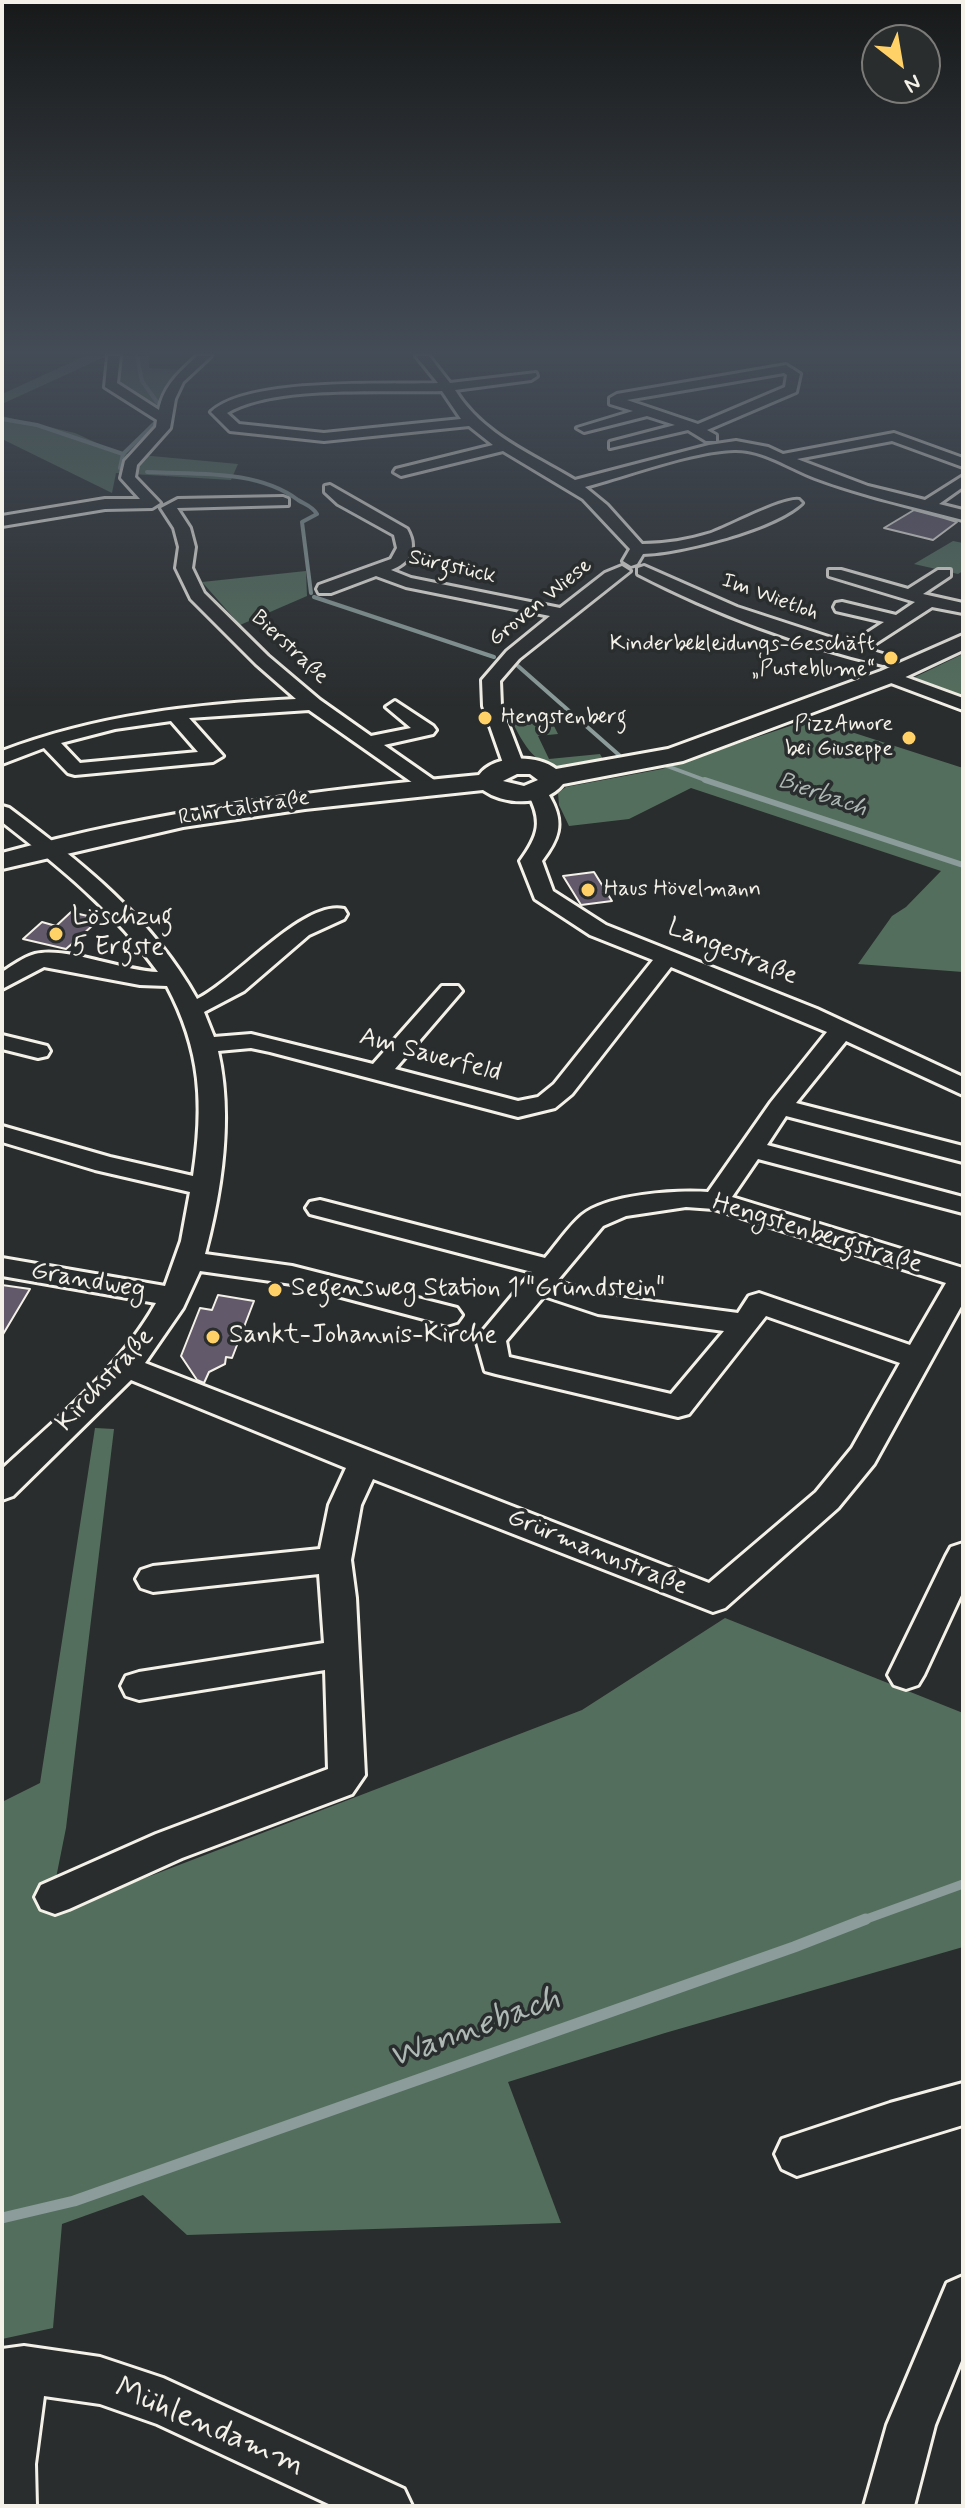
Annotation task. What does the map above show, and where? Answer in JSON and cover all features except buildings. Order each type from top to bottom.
[{"type":"main road","name":"Ruhrtalstraße","points":[[490,782],[494,787],[513,794],[674,756],[886,668],[963,642]]},
{"type":"main road","name":"Ruhrtalstraße","points":[[490,782],[492,775],[514,766],[542,770],[544,785]]},
{"type":"main road","name":"Ruhrtalstraße","points":[[2,861],[213,812],[333,795],[490,782]]},
{"type":"street","name":"Bierstraße","points":[[129,473],[128,478],[166,505],[182,528],[187,547],[184,568],[197,595],[262,660],[313,704],[430,786]]},
{"type":"street","name":"Im Wietloh","points":[[550,473],[606,513],[634,563],[675,588],[747,617],[852,651],[963,704]]},
{"type":"street","points":[[571,486],[620,473]]},
{"type":"street","points":[[816,473],[963,515]]},
{"type":"street","points":[[927,506],[963,480]]},
{"type":"street","name":"Sürgstück","points":[[325,589],[379,571],[403,556],[405,547],[401,532],[343,501],[330,489]]},
{"type":"street","points":[[2,521],[105,504],[283,502]]},
{"type":"street","points":[[634,563],[708,538],[794,503]]},
{"type":"street","name":"Groven Wiese","points":[[514,766],[492,706],[491,680],[504,663],[563,614],[634,563]]},
{"type":"street","name":"Sürgstück","points":[[379,571],[406,582],[563,614]]},
{"type":"street","points":[[912,594],[944,573]]},
{"type":"street","points":[[828,593],[844,575],[963,608]]},
{"type":"street","points":[[852,651],[929,601]]},
{"type":"street","points":[[842,607],[896,620]]},
{"type":"street","points":[[2,758],[69,733],[176,715],[313,704]]},
{"type":"street","points":[[369,742],[426,730],[395,707]]},
{"type":"street","points":[[47,740],[75,769],[213,756],[176,715]]},
{"type":"street","name":"Langestraße","points":[[544,785],[551,830],[546,843],[531,861],[543,894],[598,930],[842,1029],[963,1087]]},
{"type":"street","name":"Kirchstraße","points":[[2,812],[131,920],[149,941],[190,1009],[204,1045],[212,1106],[211,1146],[191,1261],[175,1297],[156,1328],[94,1400],[2,1488]]},
{"type":"street","points":[[190,1009],[229,993],[303,929],[336,914]]},
{"type":"street","name":"Am Sauerfeld","points":[[204,1045],[261,1043],[518,1109],[546,1103],[563,1089],[668,956]]},
{"type":"street","points":[[2,982],[39,960],[56,960],[140,978],[174,979]]},
{"type":"street","points":[[379,1072],[450,991]]},
{"type":"street","points":[[716,1201],[754,1150],[780,1107],[842,1029]]},
{"type":"street","points":[[2,1042],[38,1051]]},
{"type":"street","points":[[780,1107],[963,1154]]},
{"type":"street","points":[[2,1134],[104,1164],[204,1187]]},
{"type":"street","points":[[754,1150],[963,1205]]},
{"type":"street","name":"Hengstenbergstraße","points":[[919,1359],[759,1303],[746,1324],[678,1406],[496,1364],[491,1339],[593,1220],[619,1209],[686,1199],[716,1201],[963,1278]]},
{"type":"street","points":[[320,1208],[544,1276],[598,1304],[746,1324]]},
{"type":"street","points":[[191,1261],[292,1275],[447,1315]]},
{"type":"street","name":"Grandweg","points":[[2,1267],[175,1297]]},
{"type":"street","name":"Grürmannstraße","points":[[123,1367],[208,1395],[364,1463],[607,1555],[713,1599],[827,1500],[863,1456],[963,1278]]},
{"type":"street","points":[[55,1897],[169,1846],[339,1783],[347,1775],[334,1560],[345,1505],[364,1463]]},
{"type":"street","points":[[906,1675],[963,1556]]},
{"type":"street","points":[[153,1579],[334,1560]]},
{"type":"street","points":[[139,1686],[340,1654]]},
{"type":"street","points":[[797,2154],[963,2104]]},
{"type":"street","points":[[889,2506],[911,2425],[963,2299]]},
{"type":"street","name":"Mühlendamm","points":[[11,2506],[18,2371],[67,2373],[143,2395],[387,2506]]},
{"type":"green space","points":[[71,473],[116,473],[112,493]]},
{"type":"green space","points":[[117,473],[234,473],[231,480]]},
{"type":"green space","points":[[953,541],[963,543],[963,571],[958,574],[914,564]]},
{"type":"green space","points":[[306,571],[307,596],[240,625],[202,582]]},
{"type":"green space","points":[[963,654],[963,701],[915,682],[913,678]]},
{"type":"green space","points":[[567,712],[577,721],[553,724],[558,734],[538,736],[549,759],[600,754],[605,763],[570,767],[546,764],[528,749],[511,719]]},
{"type":"green space","points":[[811,719],[963,768],[963,972],[858,964],[892,916],[906,907],[941,871],[691,788],[629,819],[569,826],[559,805],[558,793],[566,787],[662,769]]},
{"type":"green space","points":[[95,1428],[114,1429],[66,1828],[50,1908],[127,1885],[582,1710],[725,1618],[963,1713],[963,1947],[508,2082],[561,2223],[187,2235],[143,2195],[62,2224],[53,2328],[2,2339],[2,1802],[40,1783]]},
{"type":"waterway","name":"Bierbach","points":[[178,473],[245,478],[282,490],[311,507],[317,514],[302,522],[311,593]]},
{"type":"waterway","name":"Bierbach","points":[[314,597],[494,657]]},
{"type":"waterway","name":"Bierbach","points":[[518,666],[619,755]]},
{"type":"waterway","name":"Bierbach","points":[[667,766],[710,782]]},
{"type":"waterway","name":"Bierbach","points":[[705,780],[963,865]]},
{"type":"waterway","name":"Wannebach","points":[[861,1921],[963,1884]]},
{"type":"waterway","name":"Wannebach","points":[[2,2218],[74,2201],[866,1919]]},
{"type":"place","name":"Kinderbekleidungs-Geschäft „Pusteblume“","points":[[891,658]]},
{"type":"place","name":"Hengstenberg","points":[[485,718]]},
{"type":"place","name":"PizzAmore bei Giuseppe","points":[[909,738]]},
{"type":"place","name":"Haus Hövelmann","points":[[588,890]]},
{"type":"place","name":"Löschzug 5 Ergste","points":[[56,934]]},
{"type":"place","name":"Segensweg Station 1 \"Grundstein\"","points":[[275,1290]]},
{"type":"place","name":"Sankt-Johannis-Kirche","points":[[213,1337]]}]
